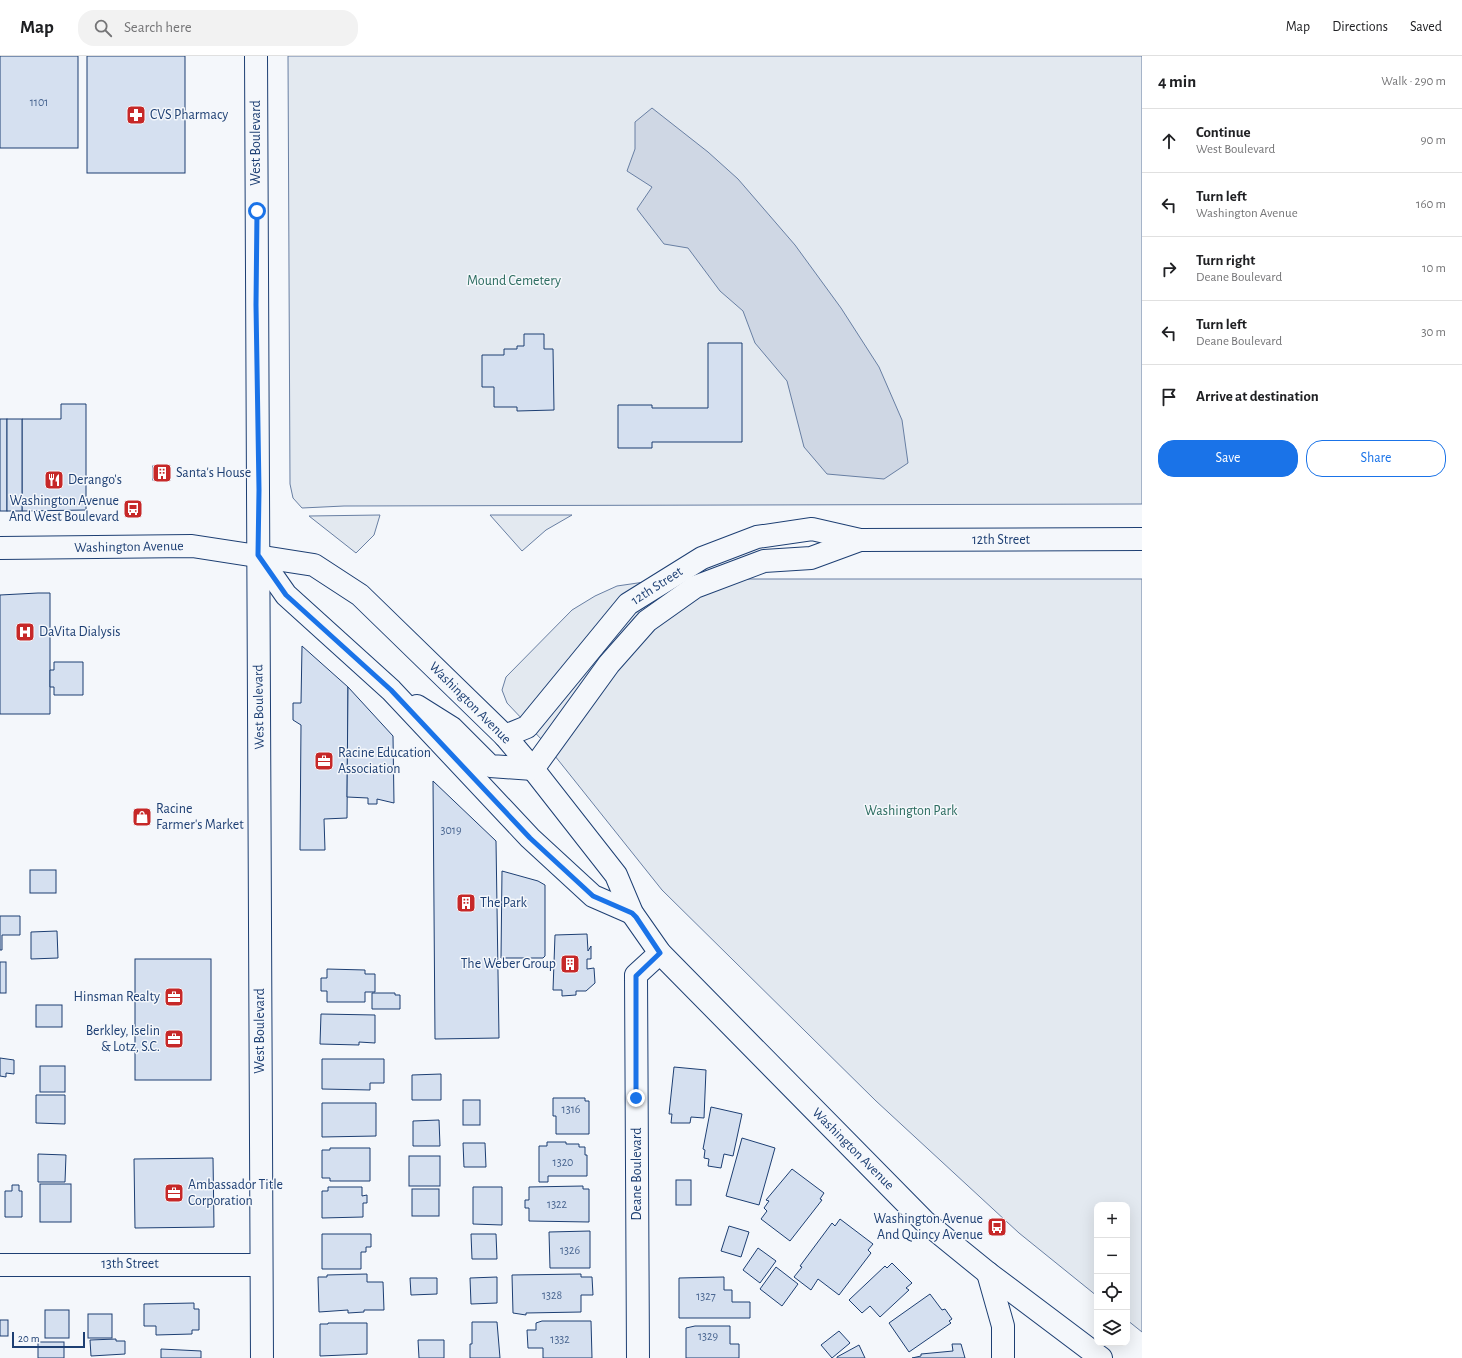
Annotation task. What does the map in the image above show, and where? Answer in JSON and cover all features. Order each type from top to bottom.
[{"type":"street","name":"West Boulevard","points":[[256,56],[256,305],[259,490],[260,1265],[262,1358]]},
{"type":"street","name":"12th Street","points":[[505,736],[527,727],[628,604],[702,558],[757,537],[812,529],[860,540],[1142,539]]},
{"type":"street","name":"12th Street","points":[[533,769],[609,664],[647,622],[695,587],[764,561],[811,558],[860,540]]},
{"type":"street","name":"Washington Avenue","points":[[0,548],[192,546],[258,555],[314,565],[360,595],[505,736],[533,769],[616,875],[632,913],[660,953],[924,1221],[988,1273],[1101,1358]]},
{"type":"street","points":[[258,555],[286,595],[391,690],[530,838],[593,896],[632,913]]},
{"type":"street","points":[[391,690],[452,728],[490,766],[533,769]]},
{"type":"street","name":"Deane Boulevard","points":[[638,1358],[636,976],[660,953]]},
{"type":"street","name":"13th Street","points":[[0,1265],[260,1265]]},
{"type":"street","points":[[988,1273],[1003,1326],[1003,1358]]},
{"type":"green space","name":"Mound Cemetery","points":[[288,56],[1142,56],[1142,504],[344,506],[302,508],[293,498],[290,484]]},
{"type":"green space","points":[[380,515],[374,535],[356,553],[309,516]]},
{"type":"green space","points":[[490,515],[572,515],[546,530],[522,551]]},
{"type":"green space","name":"Washington Park","points":[[665,579],[1142,579],[1142,1332],[1130,1322],[1130,1202],[1094,1202],[1094,1294],[1019,1233],[876,1101],[662,890],[543,741],[507,703],[502,690],[506,677],[572,610],[595,596],[617,586]]},
{"type":"shaded area","points":[[652,108],[708,152],[738,179],[795,245],[841,308],[879,367],[902,420],[908,463],[884,479],[827,474],[804,447],[787,381],[755,343],[743,311],[720,291],[688,248],[664,244],[637,209],[652,187],[627,171],[635,149],[635,122]]},
{"type":"building","points":[[0,56],[78,56],[78,148],[0,148]]},
{"type":"building","name":"CVS Pharmacy","points":[[87,56],[185,56],[185,173],[87,173]]},
{"type":"building","points":[[524,334],[544,334],[544,349],[553,349],[554,410],[517,411],[517,407],[494,407],[494,387],[482,387],[482,355],[504,355],[504,349],[517,349],[517,346],[524,346]]},
{"type":"building","points":[[708,343],[742,343],[742,442],[652,442],[652,448],[618,448],[618,405],[652,405],[652,408],[708,408]]},
{"type":"building","name":"Derango's","points":[[61,404],[86,404],[86,510],[22,511],[22,419],[61,419]]},
{"type":"building","points":[[0,419],[7,419],[7,511],[0,511]]},
{"type":"building","points":[[7,419],[22,419],[22,511],[7,511]]},
{"type":"building","name":"Santa's House","points":[[153,466],[170,466],[170,480],[153,480]]},
{"type":"building","name":"DaVita Dialysis","points":[[50,593],[50,714],[0,714],[0,595]]},
{"type":"building","name":"Racine Education Association","points":[[302,646],[348,687],[347,818],[324,819],[325,850],[300,850],[301,725],[293,720],[293,703],[301,703]]},
{"type":"building","points":[[54,662],[83,662],[83,695],[54,695],[54,687],[50,687],[50,670],[54,670]]},
{"type":"building","points":[[348,687],[393,736],[394,803],[377,799],[377,804],[368,804],[368,798],[347,797]]},
{"type":"building","name":"The Park","points":[[433,781],[496,841],[499,1038],[435,1039]]},
{"type":"building","points":[[30,870],[56,870],[56,893],[30,893]]},
{"type":"building","points":[[502,871],[538,881],[545,885],[545,956],[543,958],[501,958]]},
{"type":"building","points":[[0,916],[20,916],[20,935],[2,935],[2,950],[0,950]]},
{"type":"building","points":[[57,931],[58,958],[31,959],[31,932]]},
{"type":"building","name":"The Weber Group","points":[[587,934],[588,951],[591,946],[591,959],[587,959],[587,969],[594,968],[595,983],[586,991],[576,991],[576,995],[562,996],[562,990],[553,990],[555,935]]},
{"type":"building","points":[[135,959],[211,959],[211,1080],[135,1080]]},
{"type":"building","points":[[0,962],[6,962],[6,993],[0,993]]},
{"type":"building","points":[[327,969],[365,970],[365,974],[375,974],[375,992],[365,992],[365,1002],[327,1002],[327,991],[321,991],[321,978],[327,978]]},
{"type":"building","points":[[372,993],[395,993],[395,995],[400,995],[400,1009],[372,1009]]},
{"type":"building","points":[[36,1005],[62,1005],[62,1027],[36,1027]]},
{"type":"building","points":[[321,1014],[375,1015],[375,1043],[359,1042],[359,1045],[320,1044]]},
{"type":"building","points":[[0,1058],[14,1060],[14,1074],[6,1073],[6,1077],[0,1076]]},
{"type":"building","points":[[322,1059],[384,1059],[384,1083],[370,1083],[370,1090],[322,1089]]},
{"type":"building","points":[[40,1066],[65,1066],[65,1092],[40,1092]]},
{"type":"building","points":[[674,1067],[706,1070],[704,1118],[691,1117],[690,1123],[671,1123],[672,1114],[669,1114]]},
{"type":"building","points":[[441,1074],[441,1100],[412,1100],[412,1075]]},
{"type":"building","points":[[36,1095],[65,1095],[65,1124],[36,1123]]},
{"type":"building","points":[[553,1098],[585,1098],[585,1101],[589,1101],[589,1134],[556,1134],[556,1116],[553,1116]]},
{"type":"building","points":[[463,1100],[480,1100],[480,1125],[463,1125]]},
{"type":"building","points":[[322,1103],[376,1103],[376,1136],[322,1137]]},
{"type":"building","points":[[711,1107],[742,1114],[733,1156],[724,1154],[721,1168],[708,1166],[709,1159],[704,1158],[705,1150],[703,1149]]},
{"type":"building","points":[[439,1120],[440,1146],[413,1146],[413,1121]]},
{"type":"building","points":[[742,1138],[775,1148],[759,1205],[726,1196]]},
{"type":"building","points":[[547,1142],[566,1142],[566,1144],[579,1144],[579,1147],[585,1147],[585,1155],[587,1155],[587,1176],[548,1176],[548,1182],[539,1182],[539,1146],[547,1146]]},
{"type":"building","points":[[463,1143],[485,1143],[486,1167],[464,1167]]},
{"type":"building","points":[[330,1148],[370,1148],[370,1181],[330,1181],[330,1178],[322,1178],[322,1150],[330,1150]]},
{"type":"building","points":[[38,1154],[66,1155],[65,1182],[38,1182]]},
{"type":"building","points":[[409,1156],[440,1156],[440,1186],[409,1186]]},
{"type":"building","name":"Ambassador Title Corporation","points":[[213,1158],[214,1227],[135,1228],[134,1159]]},
{"type":"building","points":[[792,1169],[824,1193],[820,1199],[822,1200],[790,1241],[761,1219],[767,1211],[764,1208],[769,1201],[766,1200]]},
{"type":"building","points":[[676,1180],[691,1180],[691,1205],[676,1205]]},
{"type":"building","points":[[40,1184],[71,1184],[71,1222],[40,1222]]},
{"type":"building","points":[[12,1185],[19,1185],[19,1191],[22,1191],[22,1217],[5,1217],[5,1191],[12,1191]]},
{"type":"building","points":[[583,1186],[583,1189],[589,1189],[589,1222],[529,1221],[529,1208],[525,1208],[525,1200],[529,1200],[529,1187]]},
{"type":"building","points":[[328,1187],[362,1187],[362,1196],[367,1195],[367,1203],[363,1203],[363,1217],[322,1218],[322,1191],[328,1191]]},
{"type":"building","points":[[473,1187],[502,1187],[502,1225],[473,1224]]},
{"type":"building","points":[[412,1189],[439,1189],[439,1216],[412,1216]]},
{"type":"building","points":[[840,1219],[873,1244],[868,1250],[871,1253],[839,1295],[818,1279],[811,1290],[794,1277],[802,1267],[800,1266],[832,1223],[835,1226]]},
{"type":"building","points":[[729,1226],[749,1232],[741,1257],[721,1251]]},
{"type":"building","points":[[590,1231],[590,1268],[550,1268],[549,1232]]},
{"type":"building","points":[[322,1234],[371,1234],[371,1247],[366,1247],[366,1252],[361,1252],[361,1269],[322,1269]]},
{"type":"building","points":[[471,1234],[496,1234],[497,1259],[472,1259]]},
{"type":"building","points":[[758,1248],[776,1261],[760,1283],[743,1270]]},
{"type":"building","points":[[892,1263],[912,1283],[906,1288],[909,1290],[880,1317],[870,1306],[862,1313],[849,1300],[885,1266],[887,1268]]},
{"type":"building","points":[[776,1267],[798,1284],[782,1306],[760,1289]]},
{"type":"building","points":[[367,1274],[367,1282],[383,1282],[384,1310],[364,1310],[364,1312],[348,1313],[348,1310],[319,1312],[318,1277],[327,1277],[327,1275]]},
{"type":"building","points":[[581,1274],[581,1277],[592,1277],[593,1295],[581,1295],[581,1312],[526,1313],[526,1315],[513,1313],[512,1275]]},
{"type":"building","points":[[497,1277],[497,1303],[471,1304],[470,1278]]},
{"type":"building","points":[[724,1277],[724,1290],[732,1290],[732,1302],[750,1302],[750,1318],[679,1318],[679,1278]]},
{"type":"building","points":[[410,1278],[437,1278],[437,1294],[411,1295]]},
{"type":"building","points":[[930,1294],[942,1310],[945,1309],[952,1319],[949,1321],[951,1323],[909,1352],[889,1323]]},
{"type":"building","points":[[194,1303],[194,1309],[199,1309],[199,1330],[192,1330],[192,1334],[156,1335],[156,1326],[144,1326],[144,1304]]},
{"type":"building","points":[[45,1310],[69,1310],[69,1338],[45,1338]]},
{"type":"building","points":[[88,1314],[112,1314],[112,1338],[88,1338]]},
{"type":"building","points":[[0,1320],[8,1320],[8,1336],[0,1336]]},
{"type":"building","points":[[542,1321],[591,1321],[592,1358],[543,1358],[543,1348],[528,1348],[527,1330],[536,1330],[536,1323]]},
{"type":"building","points":[[472,1322],[497,1322],[500,1358],[470,1358],[470,1344],[472,1344]]},
{"type":"building","points":[[367,1323],[367,1354],[320,1356],[320,1324]]},
{"type":"building","points":[[695,1326],[730,1326],[730,1344],[739,1344],[739,1358],[686,1358],[686,1328]]},
{"type":"building","points":[[839,1331],[850,1343],[832,1358],[821,1345]]},
{"type":"building","points":[[116,1339],[116,1341],[125,1341],[125,1354],[91,1356],[90,1340]]},
{"type":"building","points":[[418,1340],[444,1340],[444,1358],[419,1358]]},
{"type":"building","points":[[38,1342],[64,1342],[64,1358],[38,1358]]},
{"type":"building","points":[[952,1344],[961,1344],[965,1358],[912,1358],[921,1356],[921,1354],[953,1351]]},
{"type":"building","points":[[859,1345],[865,1358],[837,1358],[837,1357]]},
{"type":"building","points":[[161,1349],[201,1351],[201,1358],[161,1358]]},
{"type":"place","name":"CVS Pharmacy","points":[[136,115]]},
{"type":"place","name":"Santa's House","points":[[162,473]]},
{"type":"place","name":"Derango's","points":[[54,480]]},
{"type":"place","name":"Washington Avenue And West Boulevard","points":[[133,509]]},
{"type":"place","name":"DaVita Dialysis","points":[[25,632]]},
{"type":"place","name":"Racine Education Association","points":[[324,761]]},
{"type":"place","name":"Racine Farmer's Market","points":[[142,817]]},
{"type":"place","name":"The Park","points":[[466,903]]},
{"type":"place","name":"The Weber Group","points":[[570,964]]},
{"type":"place","name":"Hinsman Realty","points":[[174,997]]},
{"type":"place","name":"Berkley, Iselin & Lotz, S.C.","points":[[174,1039]]},
{"type":"place","name":"Ambassador Title Corporation","points":[[174,1193]]},
{"type":"place","name":"Washington Avenue And Quincy Avenue","points":[[997,1227]]},
{"type":"route","points":[[257,211],[256,305],[259,490],[258,555],[286,595],[391,690],[530,838],[593,896],[632,913],[636,917],[660,953],[636,976],[636,1098]]}]
